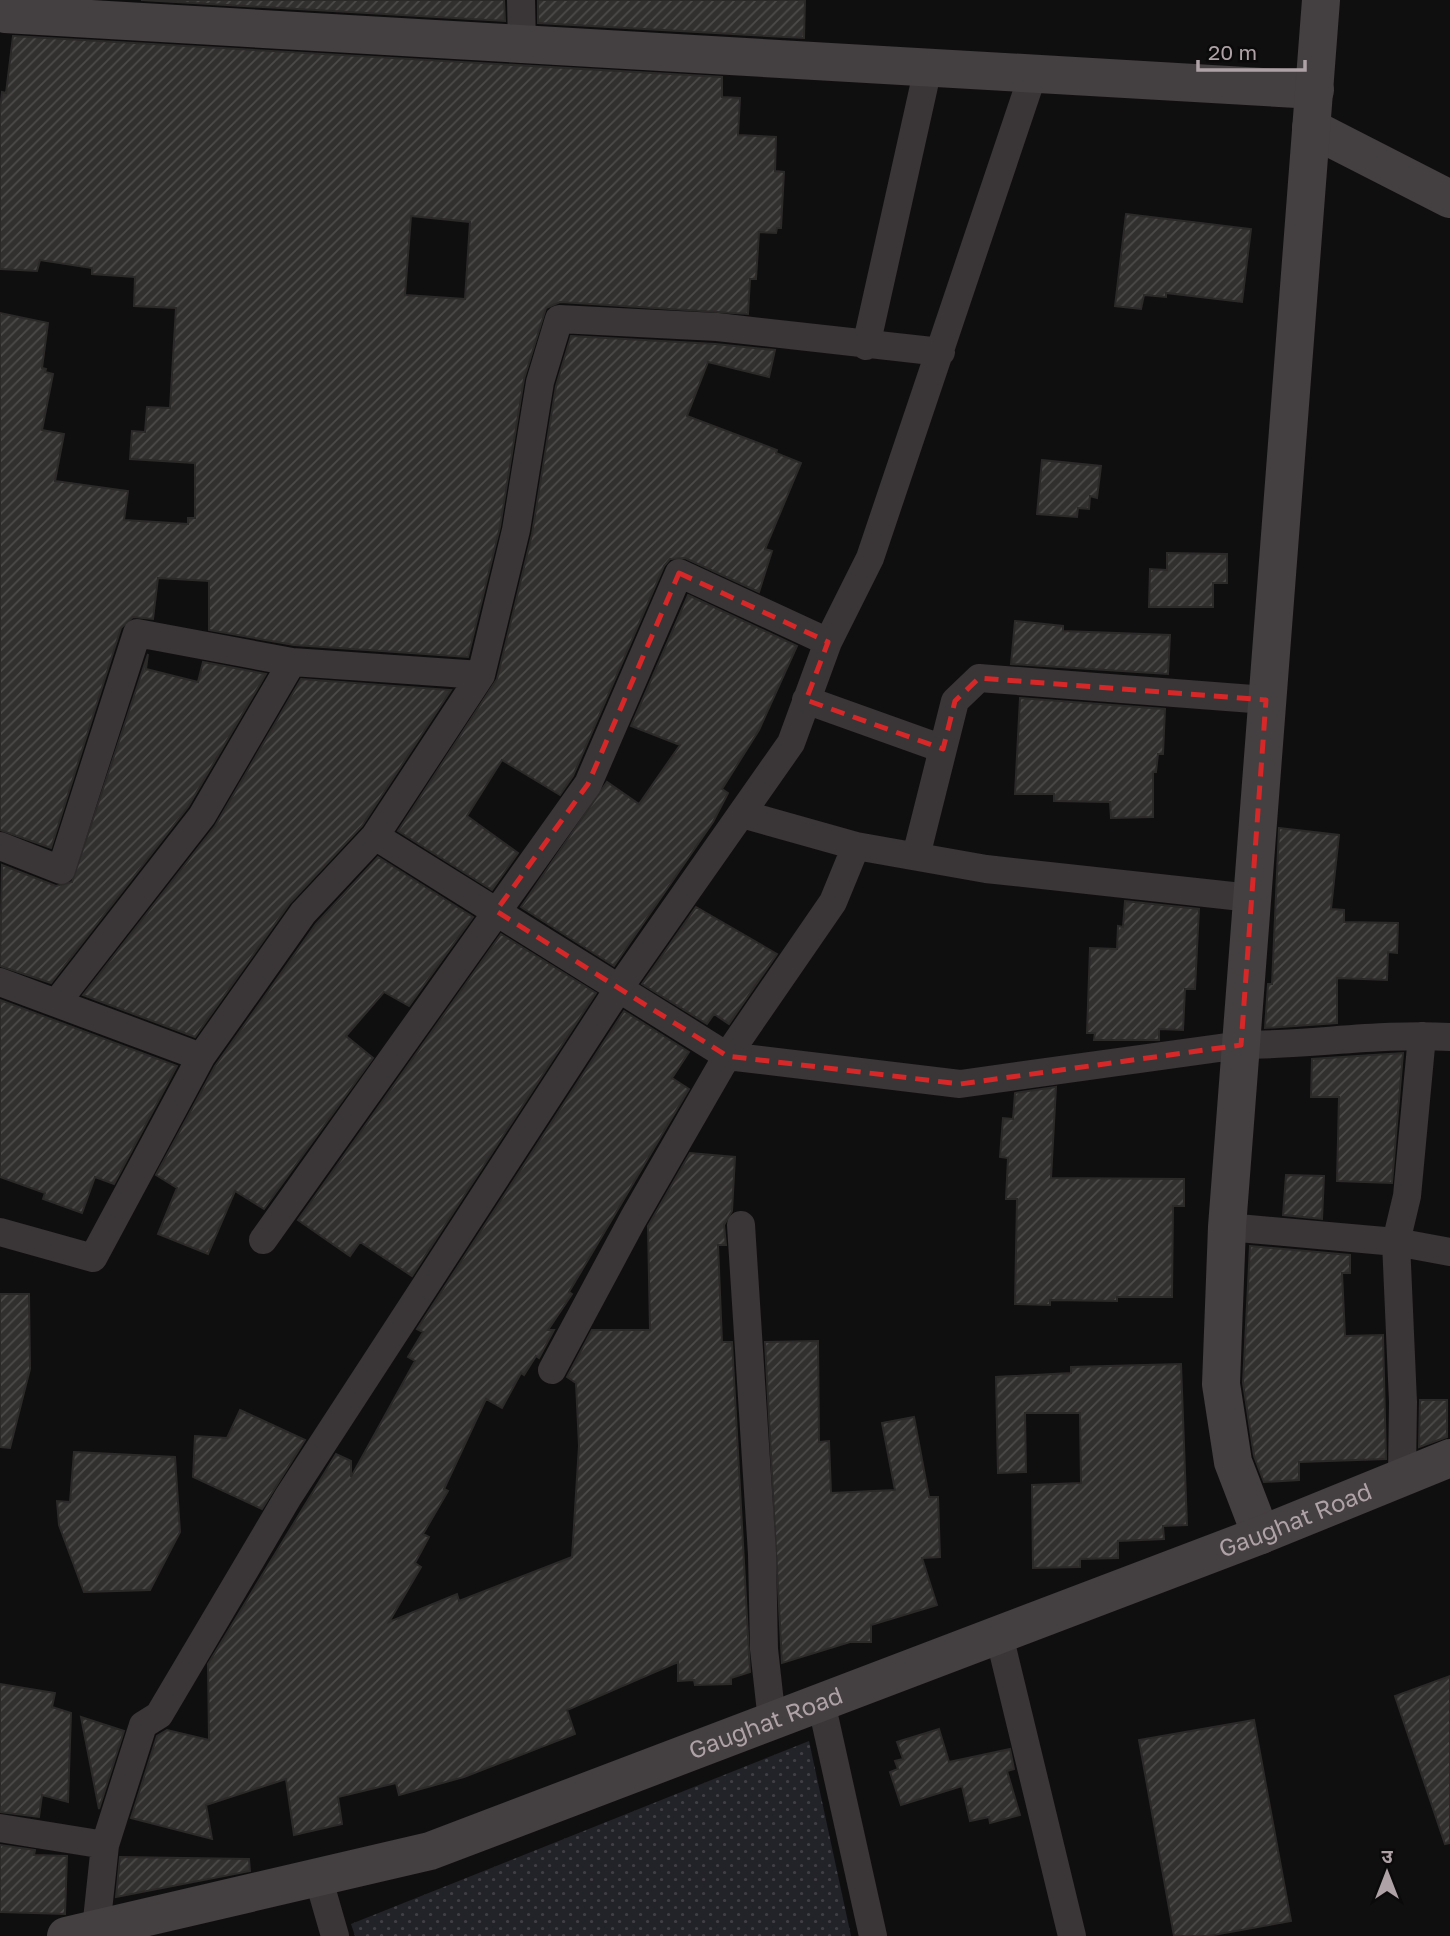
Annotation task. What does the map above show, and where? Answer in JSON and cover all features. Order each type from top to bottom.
[{"type":"main road","points":[[1261,1535],[1233,1462],[1221,1384],[1227,1227],[1321,0]]},
{"type":"main road","points":[[4,15],[1315,90]]},
{"type":"main road","points":[[1311,128],[1450,199]]},
{"type":"main road","name":"Gaughat Road","points":[[81,1932],[430,1851],[1261,1535],[1402,1475],[1450,1458]]},
{"type":"street","points":[[521,0],[522,45]]},
{"type":"street","points":[[866,346],[928,68]]},
{"type":"street","points":[[81,1932],[143,1725],[159,1715],[288,1497],[618,988],[791,743],[828,642],[870,558],[1033,74]]},
{"type":"street","points":[[0,1233],[93,1258],[201,1057],[303,914],[375,836],[481,675],[516,530],[540,382],[559,319],[717,327],[866,346],[941,352]]},
{"type":"street","points":[[263,1240],[588,784],[679,573],[828,642]]},
{"type":"street","points":[[0,846],[61,870],[137,633],[292,662],[481,675]]},
{"type":"street","points":[[58,1002],[202,816],[292,662]]},
{"type":"street","points":[[916,856],[955,701],[979,678],[1266,700]]},
{"type":"street","points":[[806,700],[943,749]]},
{"type":"street","points":[[742,814],[856,846],[986,869],[1251,898]]},
{"type":"street","points":[[375,836],[727,1056],[960,1084],[1241,1045],[1450,1037]]},
{"type":"street","points":[[552,1370],[633,1219],[727,1056],[832,902],[856,846]]},
{"type":"street","points":[[0,982],[201,1057]]},
{"type":"street","points":[[1402,1475],[1403,1402],[1396,1242],[1407,1196],[1422,1036]]},
{"type":"street","points":[[741,1225],[762,1554],[764,1649],[772,1721]]},
{"type":"street","points":[[1227,1227],[1396,1242],[1450,1252]]},
{"type":"street","points":[[999,1635],[1072,1936]]},
{"type":"street","points":[[821,1702],[873,1936]]},
{"type":"street","points":[[0,1828],[105,1845]]},
{"type":"street","points":[[318,1877],[335,1936]]},
{"type":"highlighted area","points":[[679,573],[828,642],[806,700],[943,749],[955,701],[979,678],[1266,700],[1241,1045],[960,1084],[727,1056],[496,911],[588,784]]},
{"type":"shaded area","points":[[809,1741],[851,1936],[355,1936],[351,1924]]},
{"type":"building","points":[[141,0],[504,0],[505,21]]},
{"type":"building","points":[[538,0],[805,0],[804,38],[538,23]]},
{"type":"building","points":[[13,36],[722,77],[722,97],[740,98],[738,135],[776,137],[775,171],[784,172],[781,228],[777,228],[776,233],[759,232],[756,279],[750,279],[748,314],[560,302],[546,308],[524,379],[500,527],[468,657],[294,645],[209,630],[209,581],[158,578],[153,619],[133,617],[121,628],[51,848],[0,830],[0,313],[48,323],[42,368],[53,374],[42,430],[64,434],[55,481],[128,491],[124,520],[188,524],[188,518],[195,518],[195,463],[130,459],[132,431],[145,432],[147,407],[170,408],[176,308],[134,306],[135,277],[92,274],[92,268],[40,260],[37,271],[0,269],[0,110],[2,92],[6,93]],"holes":[[[411,216],[470,222],[465,299],[405,295]]]},
{"type":"building","points":[[1126,214],[1251,229],[1242,302],[1166,293],[1166,297],[1144,295],[1141,309],[1115,306]]},
{"type":"building","points":[[571,336],[775,350],[769,377],[708,362],[687,416],[777,450],[776,453],[801,463],[765,549],[772,551],[759,592],[685,558],[670,559],[664,566],[573,776],[560,795],[502,760],[467,816],[518,853],[492,890],[398,831],[497,679],[532,534],[556,386]]},
{"type":"building","points":[[1042,460],[1101,466],[1097,498],[1090,496],[1089,509],[1078,508],[1077,517],[1037,514]]},
{"type":"building","points":[[1167,553],[1227,554],[1227,583],[1213,583],[1213,607],[1149,607],[1150,569],[1167,570]]},
{"type":"building","points":[[688,595],[797,646],[759,730],[722,789],[728,793],[713,822],[614,966],[521,907],[607,782],[639,804],[680,745],[631,726]]},
{"type":"building","points":[[1015,621],[1063,626],[1063,631],[1170,635],[1168,674],[1011,664]]},
{"type":"building","points":[[148,654],[146,669],[198,682],[203,662],[266,674],[188,807],[51,983],[0,966],[2,865],[56,886],[72,882]]},
{"type":"building","points":[[301,679],[451,690],[362,826],[290,903],[195,1037],[83,995],[215,826]]},
{"type":"building","points":[[1020,698],[1165,709],[1163,754],[1158,754],[1156,772],[1153,772],[1153,817],[1111,818],[1110,802],[1054,801],[1054,794],[1015,794]]},
{"type":"building","points":[[1279,828],[1339,835],[1331,909],[1344,910],[1344,922],[1398,923],[1397,953],[1388,952],[1387,980],[1337,978],[1337,1023],[1265,1028],[1268,984],[1272,984]]},
{"type":"building","points":[[378,857],[473,917],[409,1006],[384,992],[346,1036],[373,1058],[264,1209],[235,1191],[208,1254],[158,1234],[177,1188],[156,1175],[215,1066],[316,924]]},
{"type":"building","points":[[1125,901],[1199,909],[1195,989],[1185,989],[1183,1030],[1159,1029],[1159,1040],[1094,1040],[1095,1033],[1087,1033],[1090,948],[1117,949],[1118,926],[1123,927]]},
{"type":"building","points":[[696,907],[777,954],[729,1024],[714,1014],[707,1024],[642,984]]},
{"type":"building","points":[[501,934],[596,993],[412,1276],[360,1242],[350,1256],[298,1220]]},
{"type":"building","points":[[0,1000],[177,1066],[114,1184],[95,1177],[82,1213],[43,1199],[45,1193],[0,1177]]},
{"type":"building","points":[[624,1011],[689,1052],[672,1078],[689,1089],[569,1292],[572,1294],[548,1330],[554,1330],[539,1358],[536,1356],[524,1375],[521,1373],[502,1408],[486,1399],[444,1489],[448,1491],[423,1534],[429,1537],[415,1563],[421,1567],[389,1622],[457,1594],[459,1601],[572,1557],[579,1446],[576,1383],[567,1377],[592,1330],[650,1330],[648,1226],[690,1153],[735,1157],[732,1211],[724,1225],[726,1245],[718,1245],[722,1342],[732,1342],[750,1672],[731,1678],[731,1684],[695,1685],[694,1680],[678,1681],[678,1662],[567,1710],[575,1734],[464,1777],[399,1795],[396,1783],[338,1797],[342,1824],[294,1835],[286,1779],[206,1805],[212,1839],[131,1818],[157,1736],[167,1730],[209,1740],[208,1664],[336,1454],[351,1461],[351,1477],[415,1361],[408,1357],[423,1332],[417,1329]]},
{"type":"building","points":[[1403,1053],[1392,1183],[1337,1181],[1339,1097],[1311,1097],[1312,1059]]},
{"type":"building","points":[[1056,1087],[1051,1178],[1184,1179],[1184,1206],[1173,1206],[1172,1297],[1117,1297],[1117,1301],[1050,1300],[1050,1305],[1015,1304],[1017,1199],[1006,1199],[1008,1158],[1000,1157],[1003,1118],[1013,1119],[1015,1093]]},
{"type":"building","points":[[1286,1175],[1324,1176],[1322,1219],[1283,1215]]},
{"type":"building","points":[[1250,1246],[1350,1255],[1350,1273],[1342,1273],[1345,1336],[1383,1335],[1386,1459],[1299,1462],[1299,1480],[1264,1482],[1254,1456],[1243,1383]]},
{"type":"building","points":[[0,1294],[29,1294],[30,1369],[10,1448],[0,1447]]},
{"type":"building","points":[[818,1341],[819,1442],[829,1441],[831,1493],[895,1490],[882,1423],[914,1417],[929,1497],[938,1497],[940,1557],[922,1558],[937,1605],[871,1625],[871,1642],[850,1642],[782,1663],[765,1342]]},
{"type":"building","points":[[1181,1364],[1187,1525],[1163,1526],[1164,1539],[1118,1541],[1118,1558],[1080,1559],[1080,1567],[1033,1568],[1032,1485],[1081,1483],[1080,1413],[1025,1413],[1026,1472],[998,1473],[996,1377],[1071,1373],[1071,1367]]},
{"type":"building","points":[[1420,1400],[1447,1400],[1447,1437],[1419,1447]]},
{"type":"building","points":[[240,1410],[305,1440],[262,1509],[193,1477],[195,1436],[227,1438]]},
{"type":"building","points":[[74,1452],[175,1457],[180,1532],[150,1590],[84,1592],[59,1525],[57,1501],[70,1502]]},
{"type":"building","points":[[1450,1676],[1450,1843],[1445,1844],[1395,1696]]},
{"type":"building","points":[[0,1684],[55,1693],[52,1707],[71,1713],[68,1802],[42,1795],[39,1817],[0,1812]]},
{"type":"building","points":[[81,1717],[124,1731],[99,1809]]},
{"type":"building","points":[[1254,1720],[1291,1921],[1208,1936],[1174,1936],[1139,1740]]},
{"type":"building","points":[[939,1729],[949,1762],[1010,1749],[1014,1769],[1007,1771],[1020,1815],[990,1823],[989,1817],[970,1821],[962,1786],[901,1805],[890,1772],[898,1769],[895,1761],[903,1759],[897,1742]]},
{"type":"building","points":[[0,1845],[35,1850],[34,1855],[67,1856],[65,1914],[0,1912]]},
{"type":"building","points":[[120,1857],[249,1859],[250,1871],[116,1897]]}]
